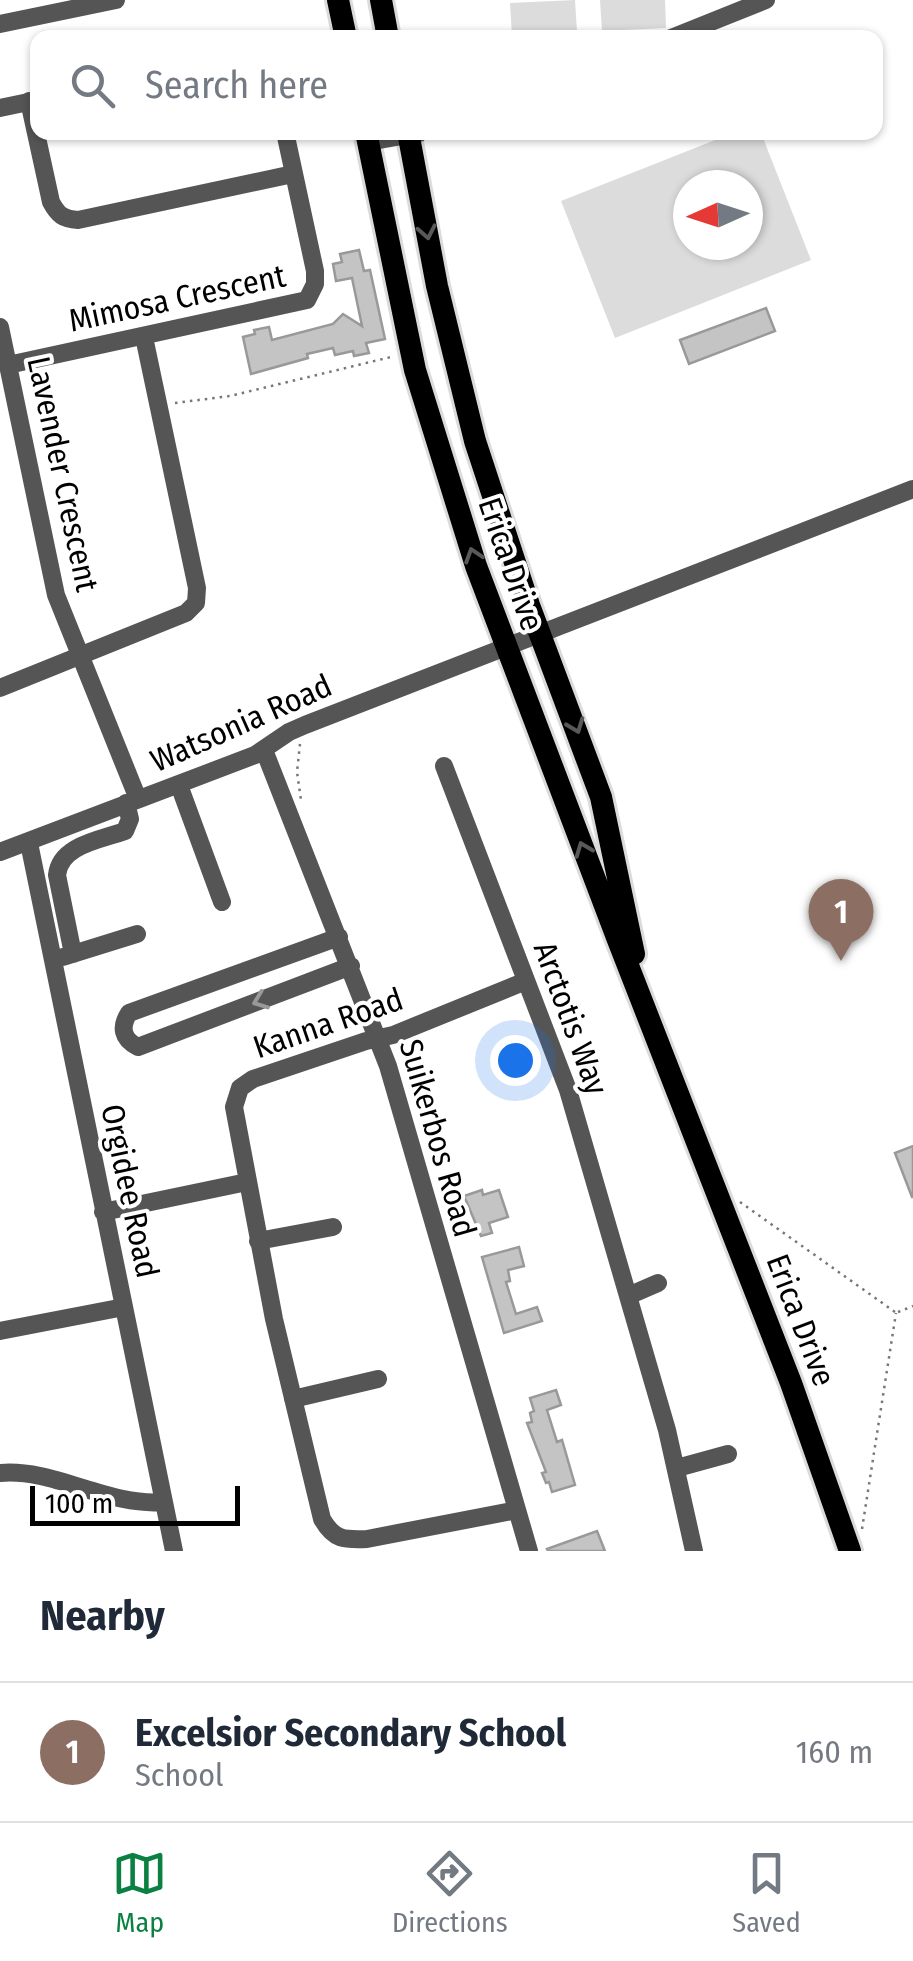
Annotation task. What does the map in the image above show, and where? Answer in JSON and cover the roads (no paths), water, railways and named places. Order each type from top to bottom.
[{"type":"main road","points":[[338,0],[344,30]]},
{"type":"main road","points":[[380,0],[386,30]]},
{"type":"main road","name":"Erica Drive","points":[[367,140],[415,370],[505,647],[791,1383],[850,1551]]},
{"type":"main road","name":"Erica Drive","points":[[413,140],[437,286],[461,387],[497,512],[601,797],[644,1001]]},
{"type":"street","points":[[0,24],[67,5],[116,0]]},
{"type":"street","points":[[690,30],[766,0]]},
{"type":"street","points":[[0,108],[30,102]]},
{"type":"street","points":[[41,140],[51,202],[58,215],[66,219],[78,220],[293,174]]},
{"type":"street","name":"Mimosa Crescent","points":[[8,365],[307,300],[315,271],[287,140]]},
{"type":"street","name":"Lavender Crescent","points":[[0,327],[56,595],[132,802]]},
{"type":"street","points":[[0,688],[186,613],[196,603],[197,588],[144,338]]},
{"type":"street","name":"Watsonia Road","points":[[0,852],[264,750],[289,732],[913,489]]},
{"type":"street","name":"Suikerbos Road","points":[[264,750],[378,1038],[529,1551]]},
{"type":"street","name":"Arctotis Way","points":[[444,766],[568,1090],[677,1468],[694,1551]]},
{"type":"street","points":[[179,785],[222,902]]},
{"type":"street","points":[[73,954],[58,863],[67,852],[124,832],[132,802]]},
{"type":"street","name":"Orgidee Road","points":[[29,843],[174,1551]]},
{"type":"street","points":[[53,961],[137,934]]},
{"type":"street","points":[[339,937],[129,1013],[123,1022],[123,1034],[138,1046],[350,966]]},
{"type":"street","name":"Kanna Road","points":[[517,1510],[367,1539],[343,1540],[334,1536],[322,1519],[258,1241],[234,1107],[240,1088],[254,1079],[378,1038],[526,982]]},
{"type":"street","points":[[103,1212],[247,1182]]},
{"type":"street","points":[[258,1241],[333,1227]]},
{"type":"street","points":[[628,1296],[658,1283]]},
{"type":"street","points":[[0,1331],[124,1306]]},
{"type":"street","points":[[293,1399],[378,1379]]},
{"type":"street","points":[[677,1468],[728,1454]]},
{"type":"street","points":[[0,1473],[30,1475],[144,1504],[164,1502]]},
{"type":"place","name":"Excelsior Secondary School","points":[[841,961]]}]
